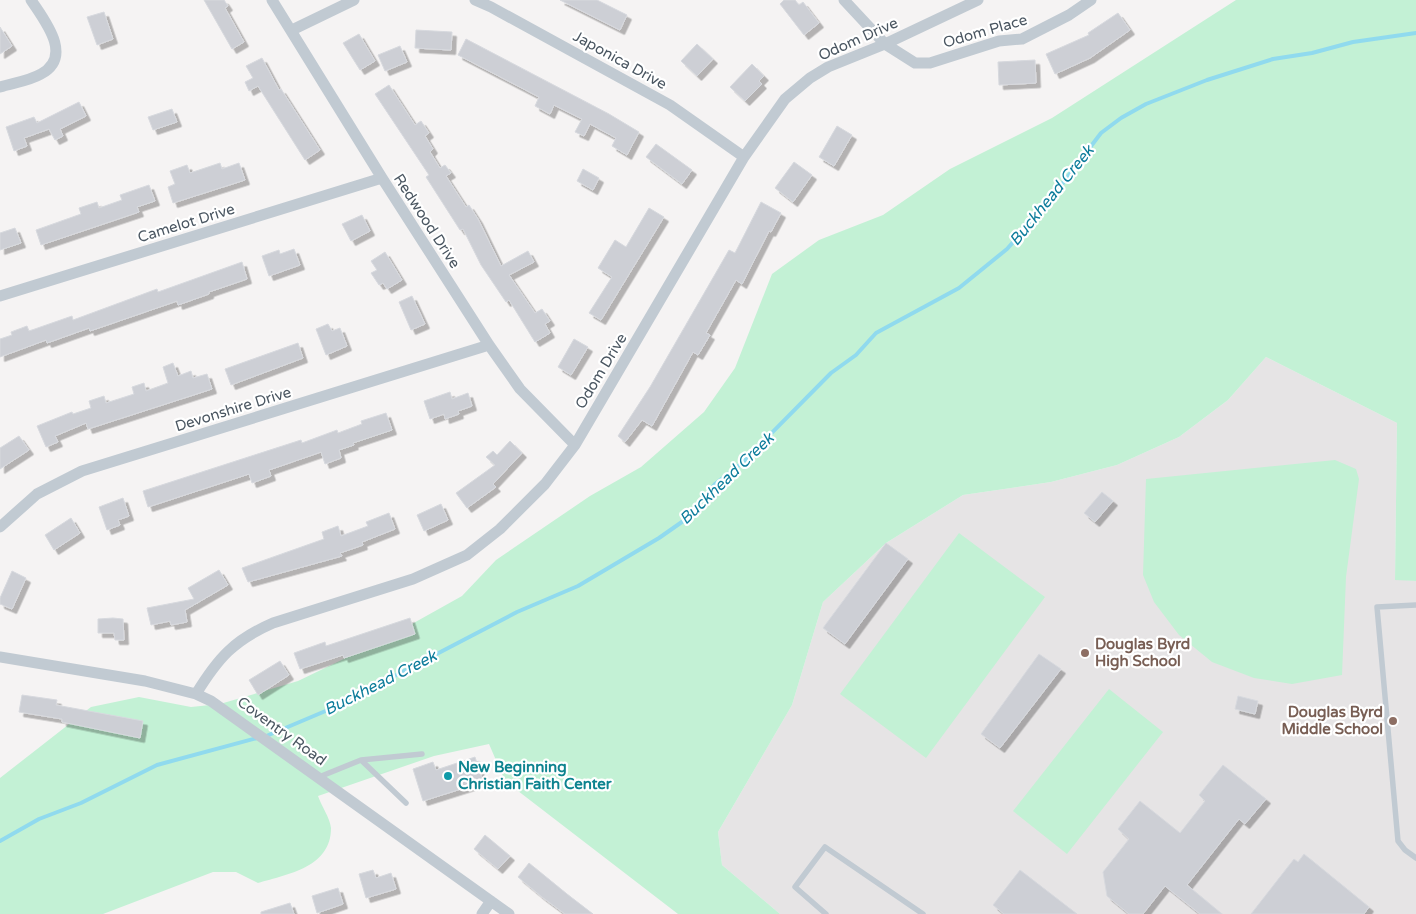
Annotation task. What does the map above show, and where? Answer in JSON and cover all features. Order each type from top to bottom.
[{"type":"street","points":[[0,87],[40,75],[54,58],[55,39],[31,0]]},
{"type":"street","name":"Redwood Drive","points":[[272,0],[382,178],[489,345],[520,388],[574,445]]},
{"type":"street","points":[[292,30],[354,0]]},
{"type":"street","name":"Japonica Drive","points":[[475,0],[491,6],[670,104],[744,157]]},
{"type":"street","name":"Odom Place","points":[[844,0],[884,44],[916,63],[930,63],[999,41],[1022,39],[1069,15],[1091,0]]},
{"type":"street","name":"Odom Drive","points":[[196,694],[220,658],[252,632],[302,613],[414,579],[467,554],[500,530],[545,484],[574,445],[744,157],[778,108],[793,91],[828,67],[884,44],[978,0]]},
{"type":"street","name":"Camelot Drive","points":[[0,296],[382,178]]},
{"type":"street","name":"Devonshire Drive","points":[[0,526],[37,494],[82,471],[489,345]]},
{"type":"street","name":"Coventry Road","points":[[0,657],[145,682],[196,694],[225,709],[509,914]]},
{"type":"street","points":[[482,914],[491,901]]},
{"type":"lane","points":[[1416,606],[1378,607],[1398,840],[1405,850],[1416,858]]},
{"type":"lane","points":[[320,777],[362,760],[422,754]]},
{"type":"lane","points":[[362,760],[406,803]]},
{"type":"lane","points":[[826,914],[794,887],[826,847],[923,914]]},
{"type":"shaded area","name":"Douglas Byrd High School","points":[[1266,357],[1397,423],[1395,579],[1416,581],[1416,914],[780,914],[722,865],[718,832],[792,705],[823,602],[886,543],[963,495],[1051,482],[1117,465],[1179,437],[1228,400]]},
{"type":"green space","points":[[1236,0],[1416,0],[1416,581],[1395,580],[1397,423],[1266,357],[1228,400],[1179,437],[1117,465],[1051,482],[963,495],[886,543],[823,602],[792,705],[718,832],[722,865],[780,914],[678,914],[505,781],[489,744],[434,756],[318,796],[331,828],[329,841],[324,852],[316,860],[295,872],[258,883],[236,872],[213,872],[103,914],[0,914],[0,778],[91,707],[139,697],[191,707],[220,704],[298,681],[385,639],[462,596],[496,560],[590,496],[641,467],[704,412],[735,368],[772,274],[819,240],[883,215],[950,169],[1052,118]]},
{"type":"green space","points":[[1335,460],[1356,469],[1359,479],[1346,577],[1342,675],[1292,684],[1254,678],[1212,662],[1179,635],[1154,602],[1143,575],[1146,479]]},
{"type":"green space","points":[[959,533],[1045,597],[926,758],[840,694]]},
{"type":"green space","points":[[1109,689],[1163,732],[1067,854],[1013,811]]},
{"type":"building","points":[[204,0],[224,0],[228,6],[225,8],[244,42],[232,49]]},
{"type":"building","points":[[560,0],[597,0],[627,15],[620,30]]},
{"type":"building","points":[[784,0],[795,0],[799,5],[803,2],[819,23],[804,35],[780,4]]},
{"type":"building","points":[[104,12],[113,39],[97,45],[87,17]]},
{"type":"building","points":[[1118,13],[1130,30],[1090,58],[1055,74],[1046,54],[1089,35],[1088,33]]},
{"type":"building","points":[[0,27],[12,46],[0,54]]},
{"type":"building","points":[[416,30],[452,32],[451,50],[415,48]]},
{"type":"building","points":[[359,34],[375,61],[360,70],[343,43]]},
{"type":"building","points":[[466,39],[609,114],[639,132],[627,155],[612,146],[616,138],[590,124],[584,136],[575,132],[582,119],[554,105],[550,114],[535,106],[539,97],[458,55]]},
{"type":"building","points":[[697,44],[713,59],[697,76],[681,61]]},
{"type":"building","points":[[400,46],[407,62],[385,71],[378,55]]},
{"type":"building","points":[[262,58],[279,90],[281,89],[320,150],[305,160],[258,86],[249,91],[245,82],[253,78],[246,66]]},
{"type":"building","points":[[1035,60],[1036,83],[999,85],[998,62]]},
{"type":"building","points":[[752,64],[764,76],[759,81],[762,84],[745,101],[730,87]]},
{"type":"building","points":[[389,85],[415,125],[421,121],[429,133],[425,136],[433,149],[430,152],[440,168],[445,165],[451,173],[446,176],[466,207],[469,205],[478,219],[501,266],[528,251],[534,262],[509,275],[535,313],[542,309],[550,321],[545,324],[550,333],[535,342],[509,300],[506,302],[481,265],[463,229],[460,230],[426,177],[429,175],[375,94]]},
{"type":"building","points":[[79,102],[86,116],[60,129],[63,136],[55,140],[49,129],[24,138],[27,146],[14,151],[6,127],[34,117],[37,123]]},
{"type":"building","points":[[172,109],[177,122],[153,130],[148,117]]},
{"type":"building","points":[[837,126],[852,135],[834,166],[819,157]]},
{"type":"building","points":[[656,144],[692,170],[682,184],[646,157]]},
{"type":"building","points":[[794,162],[812,175],[793,202],[775,188]]},
{"type":"building","points":[[220,163],[222,169],[239,163],[245,180],[173,203],[168,187],[175,184],[170,171],[187,165],[190,173]]},
{"type":"building","points":[[583,169],[599,178],[593,190],[577,181]]},
{"type":"building","points":[[149,185],[155,201],[137,207],[139,212],[41,245],[36,230],[81,214],[79,208],[97,202],[99,208],[122,200],[120,195]]},
{"type":"building","points":[[761,202],[781,213],[771,232],[769,231],[742,284],[736,280],[706,333],[710,335],[698,355],[693,352],[652,426],[642,420],[625,442],[618,436],[650,387],[729,250],[735,253]]},
{"type":"building","points":[[649,208],[664,217],[601,320],[589,313],[612,277],[598,268],[615,240],[626,247]]},
{"type":"building","points":[[362,215],[370,231],[351,241],[342,224]]},
{"type":"building","points":[[15,228],[21,243],[0,250],[0,233]]},
{"type":"building","points":[[294,249],[300,265],[269,276],[262,256],[279,250],[280,254]]},
{"type":"building","points":[[385,252],[402,280],[387,289],[383,283],[379,285],[371,273],[377,270],[371,261]]},
{"type":"building","points":[[242,262],[247,279],[209,292],[209,294],[178,305],[177,301],[90,331],[89,328],[47,343],[46,340],[0,357],[0,339],[12,335],[11,332],[27,326],[29,331],[72,316],[73,320],[157,289],[158,292]]},
{"type":"building","points":[[412,296],[425,324],[411,330],[399,302]]},
{"type":"building","points":[[328,324],[332,331],[340,328],[347,346],[326,355],[316,329]]},
{"type":"building","points":[[574,339],[588,347],[571,375],[558,367]]},
{"type":"building","points":[[298,343],[303,358],[231,385],[225,369]]},
{"type":"building","points":[[173,363],[178,376],[191,371],[193,378],[207,374],[212,389],[88,429],[86,423],[55,436],[58,442],[46,447],[37,426],[72,412],[73,414],[91,408],[89,401],[104,396],[106,403],[134,394],[132,387],[144,383],[146,391],[168,383],[163,367]]},
{"type":"building","points":[[450,392],[452,399],[468,393],[472,406],[458,411],[459,414],[445,419],[444,414],[430,419],[424,401]]},
{"type":"building","points":[[386,413],[392,430],[353,443],[354,445],[339,450],[341,458],[325,464],[321,452],[269,470],[271,476],[252,483],[249,474],[148,507],[143,491],[301,440],[302,443],[337,430],[338,433],[362,424],[361,421]]},
{"type":"building","points":[[19,436],[29,450],[0,469],[0,448]]},
{"type":"building","points":[[510,441],[522,453],[493,484],[496,487],[467,508],[456,493],[495,465],[486,457],[493,451],[497,455]]},
{"type":"building","points":[[1102,492],[1113,501],[1095,522],[1084,513]]},
{"type":"building","points":[[123,498],[129,516],[118,520],[120,525],[107,530],[99,507]]},
{"type":"building","points":[[441,504],[448,520],[424,531],[417,515]]},
{"type":"building","points":[[389,513],[395,529],[362,542],[363,545],[340,553],[342,556],[248,582],[242,568],[324,539],[322,532],[338,526],[341,536],[368,526],[366,522]]},
{"type":"building","points":[[71,518],[80,533],[54,550],[45,535]]},
{"type":"building","points":[[886,543],[908,559],[845,644],[823,628]]},
{"type":"building","points":[[219,570],[228,585],[185,610],[187,622],[171,625],[170,621],[151,625],[147,608],[194,599],[188,588]]},
{"type":"building","points":[[12,571],[26,578],[12,609],[0,604],[0,598]]},
{"type":"building","points":[[410,618],[415,634],[344,658],[343,655],[300,669],[294,653],[325,642],[326,646]]},
{"type":"building","points":[[98,619],[123,619],[124,640],[115,640],[114,633],[98,633]]},
{"type":"building","points":[[1039,654],[1061,669],[1000,748],[981,734]]},
{"type":"building","points":[[280,661],[289,675],[258,695],[249,680]]},
{"type":"building","points":[[22,695],[57,700],[56,705],[143,721],[140,738],[62,722],[62,719],[19,712]]},
{"type":"building","points":[[1238,696],[1258,701],[1255,714],[1235,709]]},
{"type":"building","name":"New Beginning Christian Faith Center","points":[[475,757],[483,782],[423,801],[413,769],[433,762],[436,770]]},
{"type":"building","points":[[1223,765],[1266,799],[1245,824],[1239,819],[1187,885],[1222,914],[1200,914],[1165,886],[1143,914],[1129,914],[1107,896],[1103,872],[1129,839],[1118,829],[1140,801],[1180,833],[1205,801],[1199,795]]},
{"type":"building","points":[[485,835],[510,856],[498,869],[474,849]]},
{"type":"building","points":[[1304,854],[1369,907],[1364,914],[1251,914],[1294,859],[1298,862]]},
{"type":"building","points":[[529,863],[593,914],[565,914],[542,897],[518,877]]},
{"type":"building","points":[[373,870],[376,878],[391,873],[396,889],[366,898],[359,874]]},
{"type":"building","points":[[1020,870],[1077,914],[1004,914],[993,905]]},
{"type":"building","points":[[338,888],[343,904],[317,913],[312,896]]},
{"type":"building","points":[[290,903],[294,914],[261,914],[261,912]]},
{"type":"waterway","name":"Buckhead Creek","points":[[264,737],[335,707],[517,612],[578,586],[659,538],[689,517],[715,484],[742,463],[831,373],[856,355],[876,333],[959,288],[1007,249],[1047,204],[1101,133],[1121,118],[1146,104],[1207,80],[1273,59],[1312,53],[1353,42],[1416,33]]},
{"type":"waterway","name":"Buckhead Creek","points":[[0,841],[39,819],[81,803],[157,765],[257,738]]},
{"type":"place","name":"Douglas Byrd High School","points":[[1085,653]]},
{"type":"place","name":"Douglas Byrd Middle School","points":[[1393,721]]},
{"type":"place","name":"New Beginning Christian Faith Center","points":[[448,776]]}]
